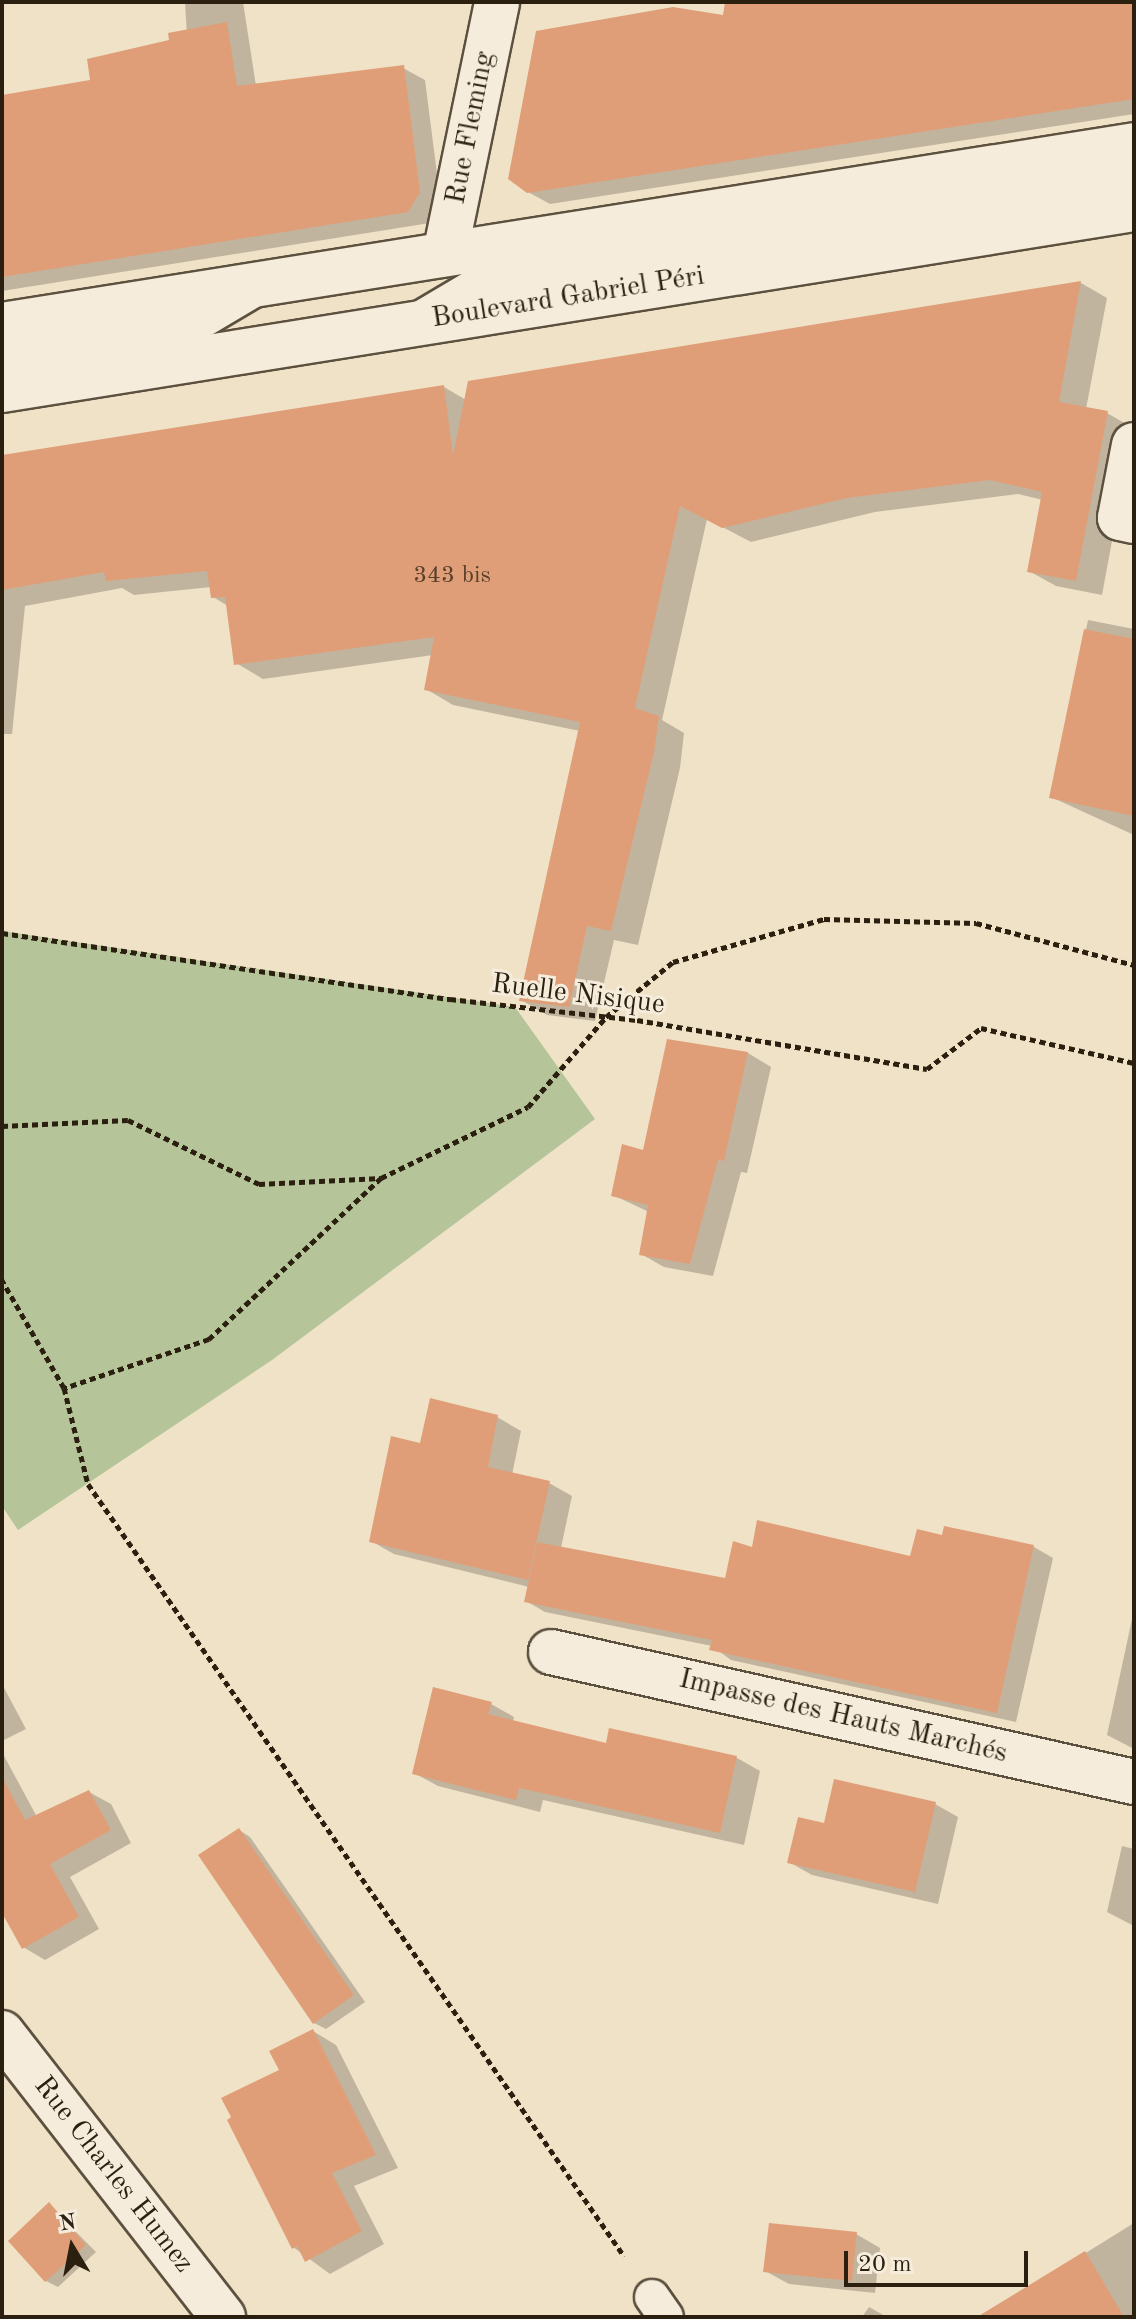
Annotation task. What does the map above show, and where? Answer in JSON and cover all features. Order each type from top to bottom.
[{"type":"main road","name":"Rue Fleming","points":[[445,254],[497,2]]},
{"type":"main road","points":[[2,325],[1134,145]]},
{"type":"main road","name":"Boulevard Gabriel Péri","points":[[2,390],[1134,209]]},
{"type":"main road","points":[[1134,445],[1120,518],[1134,521]]},
{"type":"main road","name":"Impasse des Hauts Marchés","points":[[551,1652],[1134,1782]]},
{"type":"main road","name":"Rue Charles Humez","points":[[2,2033],[223,2317]]},
{"type":"lane","points":[[414,323],[480,283],[1134,181]]},
{"type":"lane","points":[[2,358],[190,328],[268,282]]},
{"type":"path","points":[[64,1388],[209,1339],[381,1178],[528,1107],[606,1017],[673,962],[824,919],[976,923],[1134,965]]},
{"type":"path","name":"Ruelle Nisique","points":[[2,933],[606,1017],[927,1069],[981,1028],[1134,1063]]},
{"type":"path","points":[[2,1126],[128,1120],[259,1184],[381,1178]]},
{"type":"path","points":[[2,1280],[64,1388],[88,1484],[659,2307]]},
{"type":"green space","points":[[2,931],[515,1007],[595,1119],[272,1360],[18,1530],[2,1506]]},
{"type":"building","points":[[725,2],[1134,2],[1134,99],[527,193],[508,179],[536,31],[673,7],[723,15]]},
{"type":"building","points":[[227,22],[237,86],[404,65],[420,192],[408,212],[2,277],[2,95],[90,80],[87,59],[169,40],[168,33]]},
{"type":"building","points":[[1081,281],[1059,402],[1108,411],[1076,581],[1027,572],[1042,492],[990,480],[847,498],[722,528],[680,506],[635,708],[659,716],[654,752],[611,931],[587,926],[569,1007],[519,1001],[580,722],[424,690],[434,637],[234,665],[225,597],[211,598],[207,571],[106,581],[104,572],[2,590],[2,455],[444,385],[453,456],[468,381]]},
{"type":"building","points":[[1084,629],[1134,639],[1134,816],[1049,798]]},
{"type":"building","points":[[667,1039],[748,1052],[724,1161],[718,1160],[690,1264],[639,1255],[648,1205],[611,1196],[622,1144],[643,1150]]},
{"type":"building","points":[[430,1398],[498,1415],[488,1467],[550,1481],[528,1580],[369,1542],[391,1436],[420,1443]]},
{"type":"building","points":[[757,1520],[910,1556],[917,1529],[942,1535],[944,1526],[1034,1545],[997,1713],[709,1650],[712,1640],[524,1602],[537,1542],[725,1578],[733,1541],[752,1547]]},
{"type":"building","points":[[433,1687],[492,1702],[488,1714],[606,1743],[609,1728],[737,1756],[720,1833],[519,1788],[516,1800],[412,1774]]},
{"type":"building","points":[[2,1777],[25,1820],[89,1790],[111,1830],[50,1864],[79,1917],[22,1949],[2,1913]]},
{"type":"building","points":[[834,1779],[936,1802],[915,1892],[787,1863],[798,1817],[824,1823]]},
{"type":"building","points":[[239,1828],[354,1995],[313,2024],[198,1855]]},
{"type":"building","points":[[313,2029],[376,2155],[332,2173],[362,2231],[305,2262],[297,2246],[292,2249],[227,2120],[231,2117],[221,2098],[279,2070],[269,2051]]},
{"type":"building","points":[[49,2202],[86,2245],[45,2282],[8,2241]]},
{"type":"building","points":[[769,2223],[857,2232],[852,2281],[763,2272]]},
{"type":"building","points":[[1085,2251],[1124,2317],[977,2317]]}]
